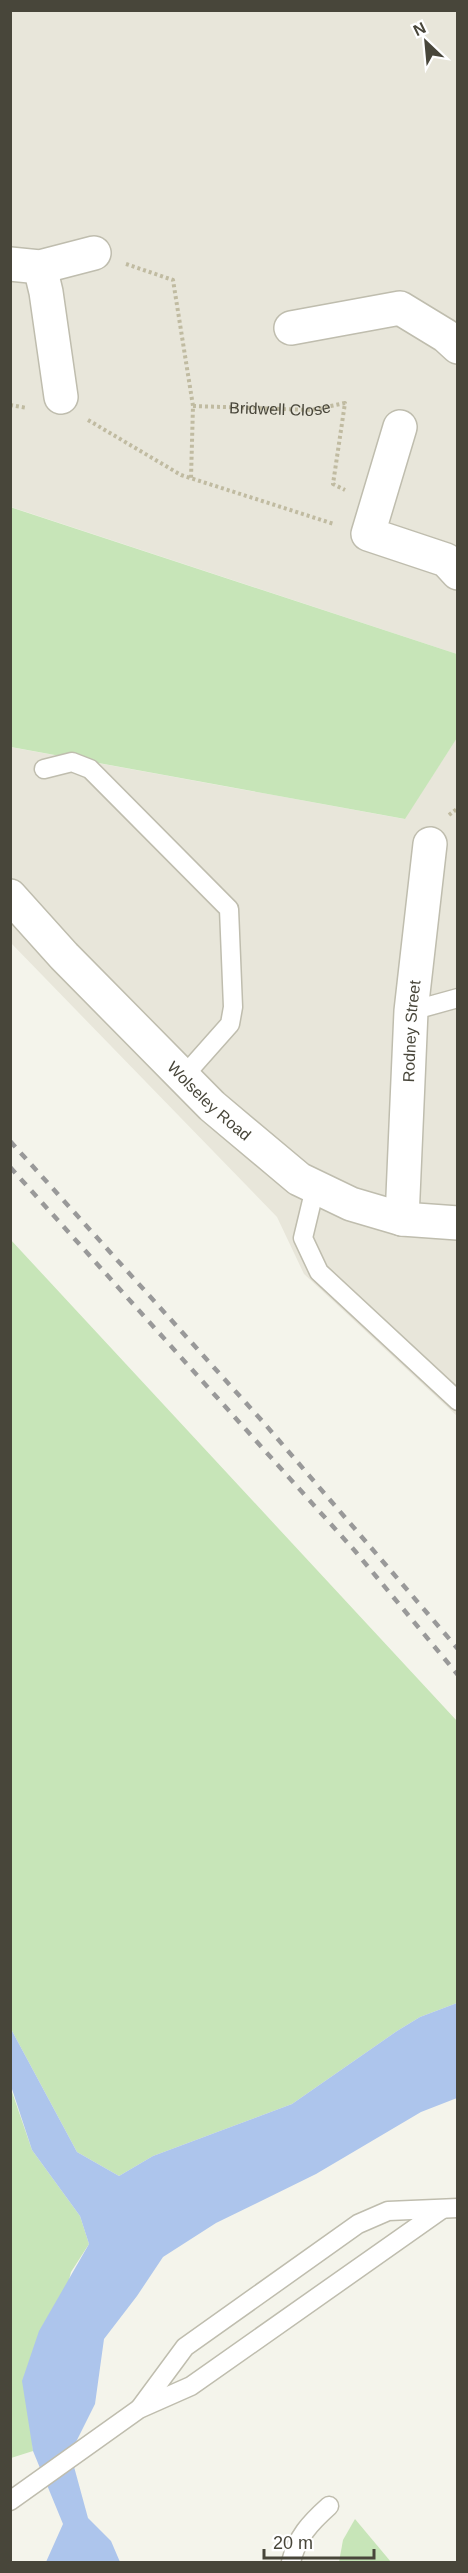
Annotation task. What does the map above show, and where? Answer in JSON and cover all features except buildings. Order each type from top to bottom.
[{"type":"street","points":[[58,408],[46,292],[25,266],[94,253]]},
{"type":"street","points":[[291,328],[400,308],[446,336],[458,347]]},
{"type":"street","points":[[400,427],[368,534],[446,560],[458,573]]},
{"type":"street","name":"Rodney Street","points":[[402,1219],[411,1011],[430,844]]},
{"type":"street","name":"Wolseley Road","points":[[10,896],[64,956],[212,1106],[299,1179],[351,1204],[402,1219],[458,1223]]},
{"type":"lane","points":[[44,770],[72,762],[90,769],[229,909],[233,1007],[230,1024],[183,1077]]},
{"type":"lane","points":[[411,1011],[458,998]]},
{"type":"lane","points":[[315,1188],[303,1238],[319,1272],[458,1401]]},
{"type":"lane","points":[[139,2409],[185,2347],[358,2224],[388,2211],[449,2209]]},
{"type":"lane","points":[[10,2501],[139,2409],[191,2386],[449,2209]]},
{"type":"lane","points":[[291,2562],[296,2544],[305,2528],[329,2506]]},
{"type":"path","points":[[94,253],[173,280],[193,406],[191,478]]},
{"type":"path","name":"Bridwell Close","points":[[193,406],[312,410],[345,403],[333,484],[378,503]]},
{"type":"path","points":[[10,405],[58,408],[92,421],[181,475],[368,534]]},
{"type":"shaded area","points":[[11,11],[457,11],[457,654],[11,507]]},
{"type":"shaded area","points":[[457,738],[457,1416],[304,1274],[277,1217],[11,943],[10,747],[404,819]]},
{"type":"green space","points":[[10,507],[457,654],[457,738],[405,819],[11,747]]},
{"type":"green space","points":[[10,1239],[457,1721],[457,2003],[420,2017],[397,2031],[292,2104],[153,2156],[119,2176],[77,2152],[11,2029]]},
{"type":"green space","points":[[10,2086],[32,2150],[80,2216],[89,2244],[71,2272],[31,2427],[33,2451],[11,2458]]},
{"type":"green space","points":[[355,2519],[391,2562],[339,2562],[343,2540]]},
{"type":"water","points":[[457,2003],[457,2098],[421,2112],[316,2174],[216,2223],[163,2257],[104,2339],[95,2404],[76,2442],[73,2463],[88,2518],[111,2541],[120,2562],[46,2562],[63,2524],[33,2451],[22,2381],[39,2331],[89,2244],[80,2216],[32,2150],[11,2086],[10,2019],[11,2029],[77,2152],[119,2176],[153,2156],[292,2104],[397,2031],[420,2017]]},
{"type":"railway","points":[[10,1141],[264,1423],[458,1649]]},
{"type":"railway","points":[[10,1167],[355,1551],[458,1675]]}]
